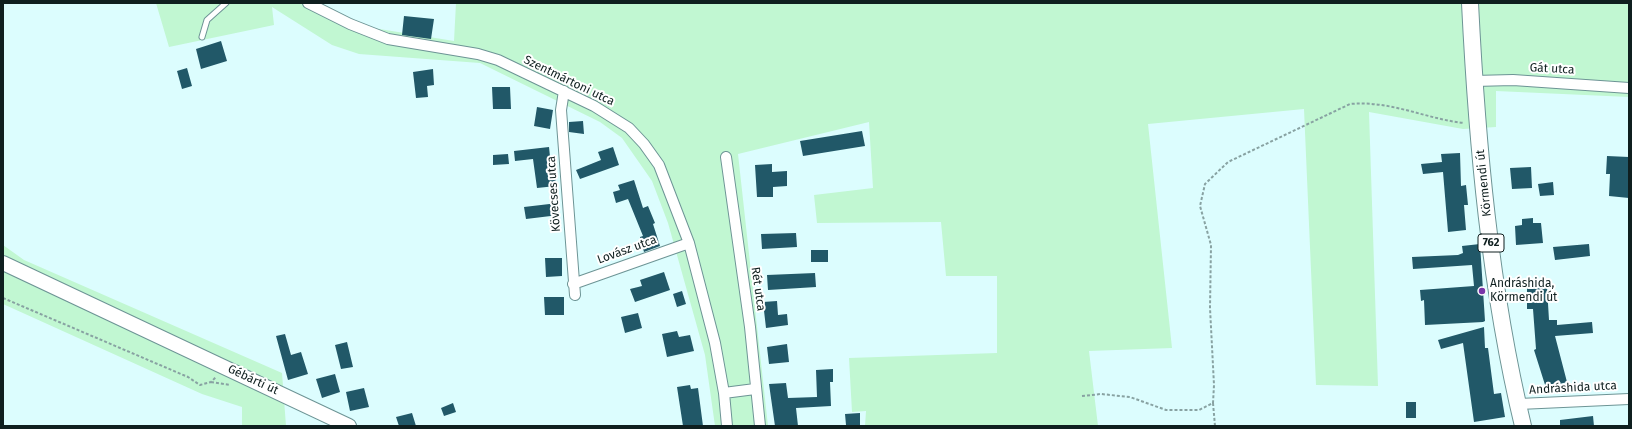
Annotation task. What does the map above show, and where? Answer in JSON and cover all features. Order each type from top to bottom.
[{"type":"main road","name":"762","points":[[1470,3],[1474,81]]},
{"type":"main road","name":"Körmendi út","points":[[1474,81],[1496,276],[1519,404],[1520,425]]},
{"type":"main road","name":"Gébárti út","points":[[3,263],[349,426]]},
{"type":"street","name":"Szentmártoni utca","points":[[308,3],[350,24],[388,39],[478,54],[498,60],[594,106],[628,128],[644,144],[660,165],[689,243],[715,343],[724,392],[727,426]]},
{"type":"street","name":"Gát utca","points":[[1474,81],[1513,80],[1629,88]]},
{"type":"street","name":"Kövecses utca","points":[[564,92],[561,110],[575,295]]},
{"type":"street","name":"Rét utca","points":[[726,157],[750,327],[760,426]]},
{"type":"street","name":"Lovász utca","points":[[573,284],[674,247],[689,243]]},
{"type":"street","points":[[724,392],[755,388]]},
{"type":"street","name":"Andráshida utca","points":[[1519,404],[1629,399]]},
{"type":"lane","points":[[202,37],[207,20],[226,3]]},
{"type":"path","points":[[1215,426],[1210,308],[1211,245],[1200,206],[1205,184],[1228,162],[1350,104],[1363,103],[1403,108],[1447,121],[1478,124]]},
{"type":"path","points":[[3,298],[188,377],[200,385],[211,382]]},
{"type":"path","points":[[1082,396],[1101,394],[1130,397],[1166,410],[1199,410],[1213,403]]},
{"type":"green space","points":[[156,3],[317,3],[367,27],[454,41],[456,3],[1629,3],[1629,97],[1496,91],[1496,127],[1463,129],[1369,112],[1378,386],[1316,385],[1304,109],[1148,124],[1172,348],[1089,351],[1098,426],[865,426],[866,411],[852,412],[849,358],[997,353],[997,276],[946,276],[941,222],[817,223],[814,195],[873,188],[869,122],[738,154],[768,426],[715,426],[705,355],[668,223],[652,181],[622,138],[600,122],[480,63],[359,54],[332,45],[272,7],[274,25],[169,47]]},
{"type":"green space","points":[[3,245],[24,260],[282,373],[286,426],[242,426],[242,407],[202,394],[3,304]]},
{"type":"building","points":[[404,16],[434,19],[431,39],[402,35]]},
{"type":"building","points":[[221,41],[227,61],[201,69],[196,49]]},
{"type":"building","points":[[187,68],[192,86],[182,89],[177,71]]},
{"type":"building","points":[[433,69],[434,85],[427,86],[428,97],[416,98],[413,72]]},
{"type":"building","points":[[492,87],[510,87],[511,109],[493,109]]},
{"type":"building","points":[[537,107],[553,110],[550,129],[534,126]]},
{"type":"building","points":[[583,121],[584,134],[569,132],[569,122]]},
{"type":"building","points":[[862,131],[865,146],[803,156],[800,141]]},
{"type":"building","points":[[549,147],[551,166],[554,166],[556,186],[537,188],[533,159],[515,161],[514,151]]},
{"type":"building","points":[[613,147],[619,165],[580,179],[576,170],[601,160],[598,152]]},
{"type":"building","points":[[1460,153],[1461,186],[1466,185],[1468,205],[1464,205],[1466,230],[1448,232],[1443,172],[1423,174],[1421,164],[1442,162],[1441,154]]},
{"type":"building","points":[[508,154],[509,164],[493,165],[493,155]]},
{"type":"building","points":[[1607,156],[1629,157],[1629,198],[1609,196],[1610,174],[1606,174]]},
{"type":"building","points":[[772,164],[772,172],[787,171],[787,186],[773,187],[773,197],[757,197],[755,165]]},
{"type":"building","points":[[1531,167],[1532,188],[1512,189],[1510,168]]},
{"type":"building","points":[[634,180],[643,208],[648,206],[655,223],[653,224],[660,246],[644,252],[640,237],[643,236],[628,199],[616,203],[613,192],[620,190],[618,185]]},
{"type":"building","points":[[1553,182],[1554,195],[1540,196],[1538,184]]},
{"type":"building","points":[[558,203],[559,215],[526,219],[524,207]]},
{"type":"building","points":[[1533,218],[1533,223],[1541,223],[1543,243],[1516,245],[1515,226],[1522,225],[1522,219]]},
{"type":"building","points":[[796,233],[797,247],[762,249],[761,234]]},
{"type":"building","points":[[1480,244],[1485,321],[1425,325],[1424,300],[1421,301],[1420,290],[1474,286],[1472,265],[1413,269],[1412,257],[1458,255],[1463,253],[1462,246]]},
{"type":"building","points":[[1589,244],[1590,256],[1555,260],[1553,247]]},
{"type":"building","points":[[811,250],[828,250],[828,262],[811,262]]},
{"type":"building","points":[[545,258],[562,258],[562,276],[546,277]]},
{"type":"building","points":[[664,272],[670,290],[635,302],[630,289],[642,286],[640,280]]},
{"type":"building","points":[[815,273],[816,287],[768,290],[767,275]]},
{"type":"building","points":[[1547,287],[1549,320],[1557,320],[1557,325],[1592,322],[1593,333],[1555,336],[1567,382],[1546,388],[1534,350],[1536,349],[1533,309],[1527,309],[1527,288]]},
{"type":"building","points":[[682,291],[686,304],[677,307],[673,294]]},
{"type":"building","points":[[544,297],[564,297],[564,315],[545,315]]},
{"type":"building","points":[[777,301],[778,315],[787,314],[788,325],[766,328],[763,302]]},
{"type":"building","points":[[638,313],[642,328],[625,333],[621,317]]},
{"type":"building","points":[[1484,327],[1485,348],[1488,348],[1494,394],[1501,393],[1505,417],[1474,422],[1463,343],[1441,349],[1438,340]]},
{"type":"building","points":[[677,331],[679,337],[690,335],[694,351],[667,357],[662,334]]},
{"type":"building","points":[[285,334],[291,355],[301,352],[308,374],[288,380],[276,336]]},
{"type":"building","points":[[347,342],[353,367],[341,369],[335,345]]},
{"type":"building","points":[[787,344],[789,362],[769,364],[767,347]]},
{"type":"building","points":[[833,369],[833,382],[830,382],[831,406],[796,408],[798,426],[775,426],[769,384],[786,383],[788,398],[817,397],[816,370]]},
{"type":"building","points":[[335,374],[340,392],[322,398],[316,379]]},
{"type":"building","points":[[690,385],[691,389],[698,388],[703,426],[683,426],[677,387]]},
{"type":"building","points":[[364,388],[369,407],[350,411],[346,392]]},
{"type":"building","points":[[1406,402],[1416,402],[1416,418],[1406,418]]},
{"type":"building","points":[[453,403],[456,412],[444,416],[441,408]]},
{"type":"building","points":[[412,413],[416,426],[399,426],[396,417]]},
{"type":"building","points":[[860,413],[860,425],[846,425],[845,414]]},
{"type":"building","points":[[1593,416],[1594,426],[1560,426],[1560,420]]},
{"type":"place","name":"Andráshida, Körmendi út","points":[[1482,291]]}]
